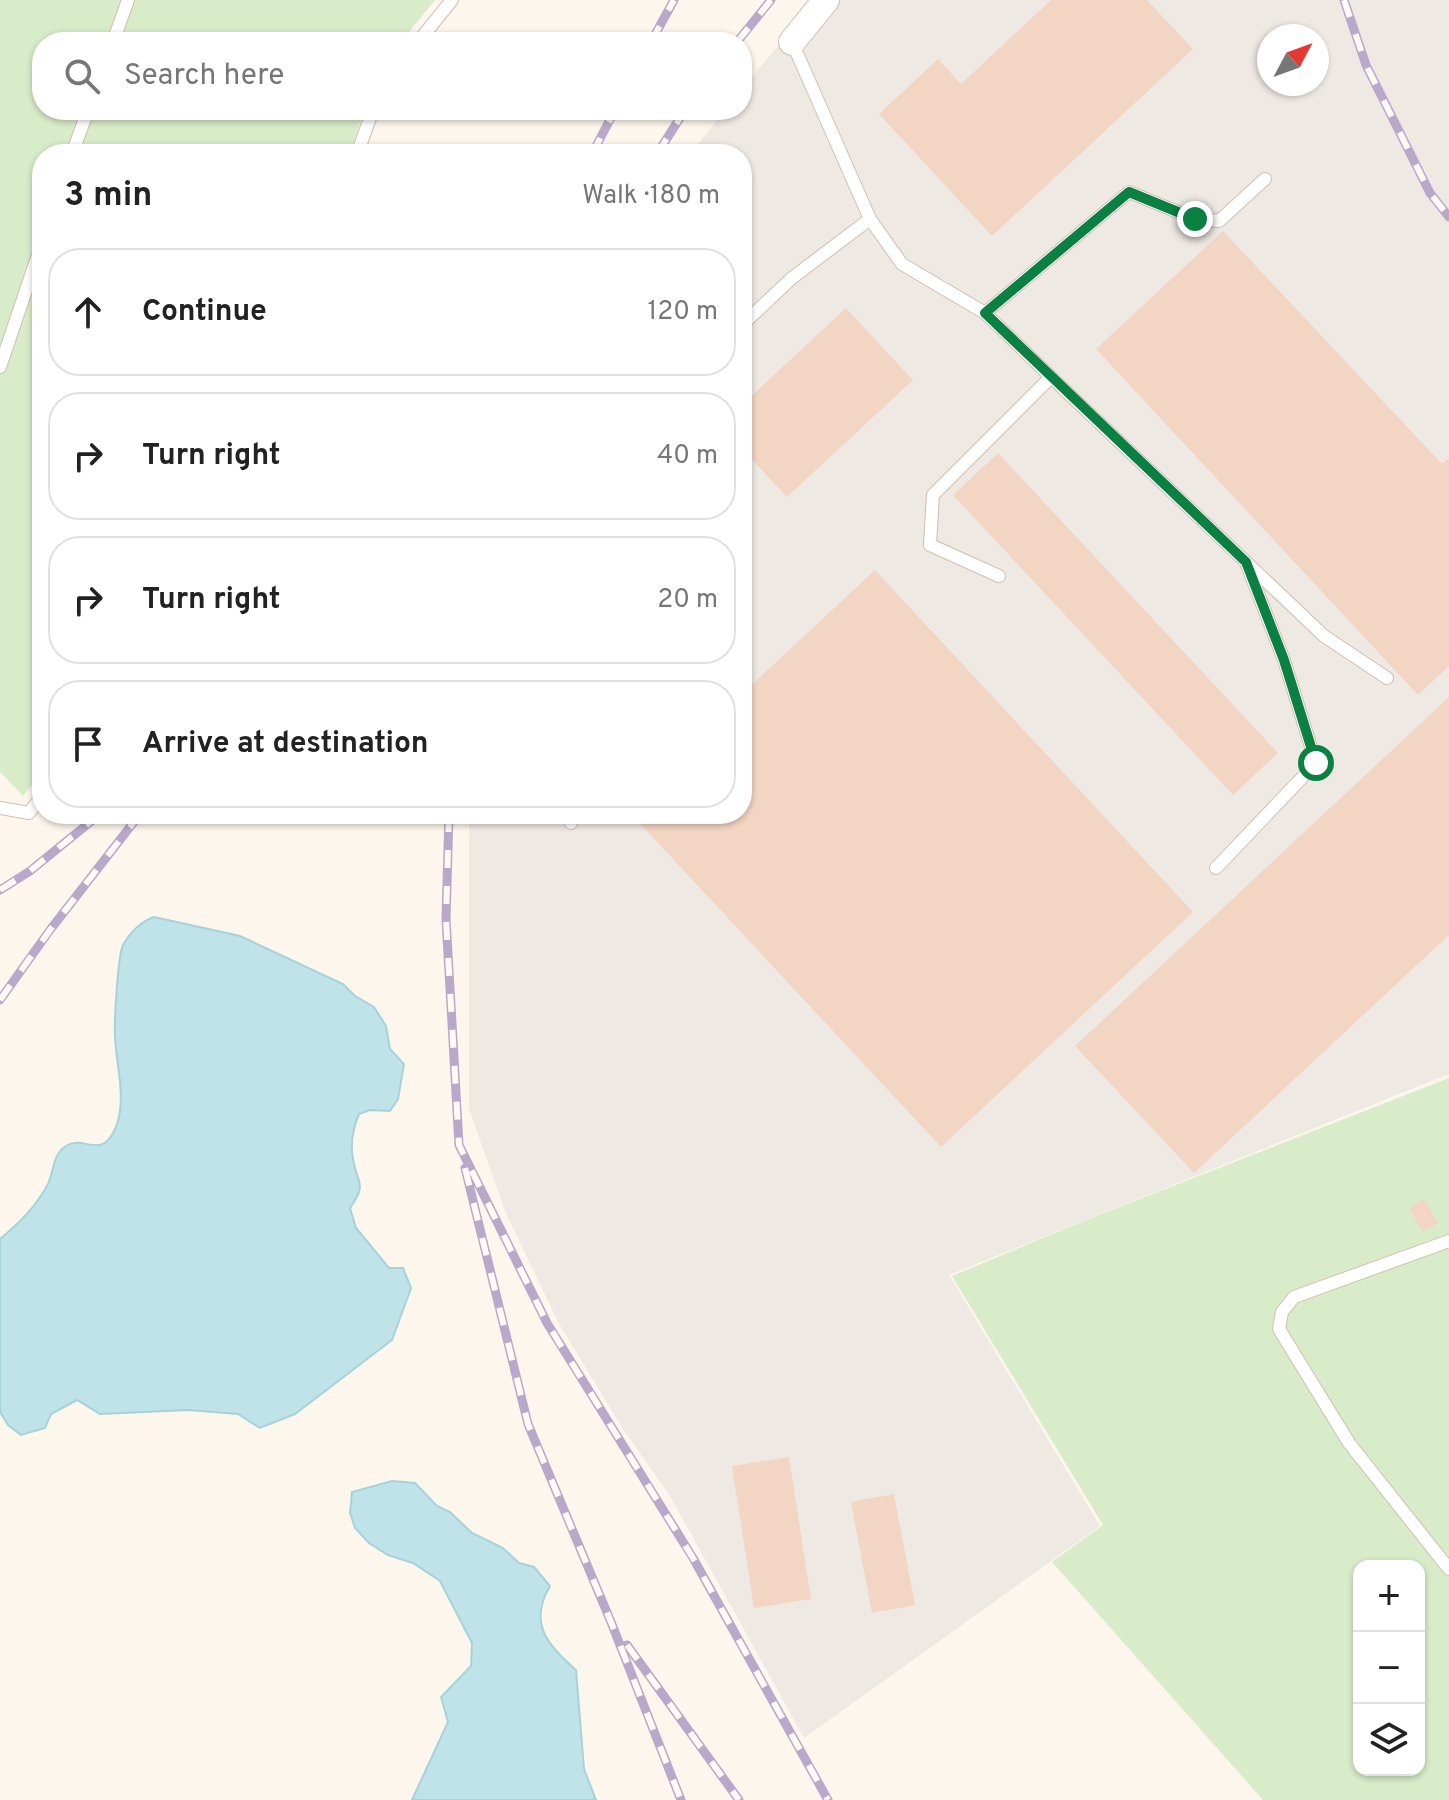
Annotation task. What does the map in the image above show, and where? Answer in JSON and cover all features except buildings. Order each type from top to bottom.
[{"type":"street","points":[[792,42],[826,0]]},
{"type":"lane","points":[[117,32],[128,0]]},
{"type":"lane","points":[[426,32],[452,0]]},
{"type":"lane","points":[[792,42],[870,219],[902,264],[985,313],[1324,636],[1387,678]]},
{"type":"lane","points":[[76,144],[84,120]]},
{"type":"lane","points":[[361,144],[369,120]]},
{"type":"lane","points":[[985,313],[1129,192],[1195,219],[1219,221],[1265,179]]},
{"type":"lane","points":[[752,316],[792,278],[870,219]]},
{"type":"lane","points":[[0,367],[32,273]]},
{"type":"lane","points":[[999,576],[930,545],[933,495],[1051,377]]},
{"type":"lane","points":[[1216,868],[1316,763],[1284,660],[1246,562]]},
{"type":"lane","points":[[0,808],[29,813],[32,809]]},
{"type":"lane","points":[[1449,1241],[1294,1297],[1282,1312],[1279,1329],[1349,1443],[1449,1569]]},
{"type":"shaded area","points":[[816,0],[1449,0],[1449,1074],[949,1275],[1100,1526],[804,1738],[670,1496],[621,1426],[558,1322],[505,1211],[469,1109],[469,824],[752,824],[752,144],[698,144],[717,120],[752,120],[752,77]]},
{"type":"green space","points":[[0,0],[435,0],[409,32],[32,32],[32,120],[361,120],[353,144],[32,144],[32,785],[23,796],[0,772]]},
{"type":"green space","points":[[1449,1078],[1449,1800],[1263,1800],[1052,1562],[1103,1525],[952,1276]]},
{"type":"water","points":[[154,917],[240,936],[343,984],[355,996],[374,1007],[386,1026],[390,1049],[404,1064],[398,1099],[390,1111],[370,1110],[359,1114],[357,1119],[352,1147],[360,1188],[350,1208],[356,1228],[389,1268],[403,1268],[411,1288],[392,1340],[295,1414],[260,1428],[238,1414],[188,1410],[100,1414],[77,1400],[51,1414],[45,1428],[21,1435],[8,1425],[0,1412],[0,1239],[38,1200],[61,1150],[73,1143],[105,1143],[116,1127],[121,1105],[115,1017],[121,951],[133,931]]},
{"type":"water","points":[[392,1481],[415,1483],[437,1506],[450,1512],[472,1533],[503,1548],[519,1563],[534,1567],[550,1586],[541,1611],[541,1622],[549,1642],[576,1670],[584,1769],[596,1800],[412,1800],[448,1722],[441,1697],[471,1666],[472,1643],[440,1581],[413,1563],[388,1555],[369,1543],[355,1528],[350,1513],[352,1492]]},
{"type":"railway","points":[[656,32],[674,0]]},
{"type":"railway","points":[[745,32],[771,0]]},
{"type":"railway","points":[[1344,0],[1366,65],[1430,193],[1449,217]]},
{"type":"railway","points":[[597,144],[610,120]]},
{"type":"railway","points":[[663,144],[679,120]]},
{"type":"railway","points":[[0,890],[30,871],[88,824]]},
{"type":"railway","points":[[0,1000],[132,824]]},
{"type":"railway","points":[[449,824],[446,919],[459,1145],[547,1323],[693,1558],[828,1800]]},
{"type":"railway","points":[[465,1168],[528,1424],[681,1800]]},
{"type":"railway","points":[[627,1645],[739,1800]]},
{"type":"route","points":[[1195,219],[1129,192],[985,313],[1246,562],[1284,660],[1316,763]]}]
